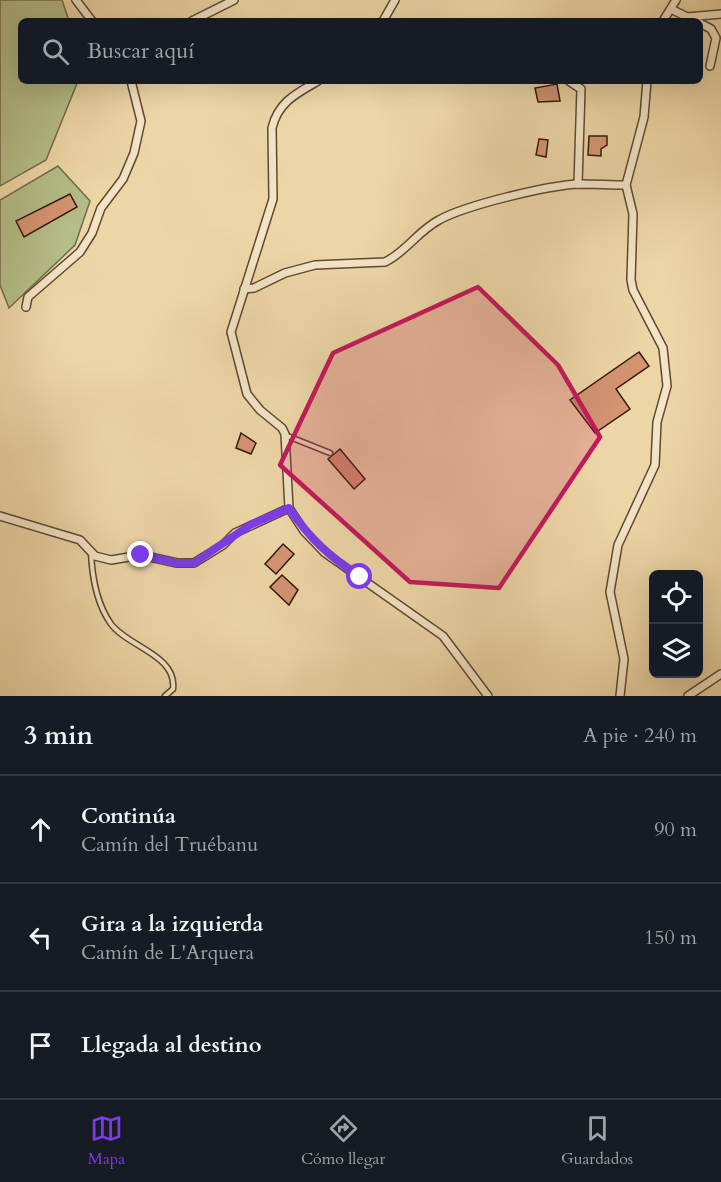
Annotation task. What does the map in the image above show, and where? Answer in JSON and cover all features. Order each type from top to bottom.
[{"type":"street","points":[[76,0],[90,18]]},
{"type":"street","points":[[198,18],[234,0]]},
{"type":"street","points":[[385,18],[395,0]]},
{"type":"street","points":[[665,18],[676,0]]},
{"type":"street","points":[[671,9],[687,17],[721,14]]},
{"type":"street","points":[[703,25],[711,29],[717,38],[710,66]]},
{"type":"street","points":[[26,307],[27,297],[80,252],[92,233],[101,208],[123,179],[134,153],[141,122],[132,84]]},
{"type":"street","points":[[313,84],[284,103],[274,118],[272,128],[273,199],[231,332],[247,394],[260,410],[282,428],[285,434],[289,508],[304,531],[325,553],[443,636],[488,696]]},
{"type":"street","points":[[574,84],[581,89],[578,184]]},
{"type":"street","points":[[620,696],[624,659],[610,591],[610,580],[625,527],[655,465],[657,422],[667,386],[663,348],[633,290],[633,214],[626,185],[644,117],[647,84]]},
{"type":"street","points":[[244,289],[254,288],[285,273],[315,265],[385,262],[395,257],[423,231],[452,213],[507,198],[578,184],[626,185]]},
{"type":"street","points":[[0,516],[80,540],[95,556],[111,560],[141,555],[177,563],[194,563],[250,525],[289,508]]},
{"type":"street","points":[[688,696],[721,674]]},
{"type":"lane","points":[[285,434],[330,453]]},
{"type":"lane","points":[[91,552],[95,588],[111,623],[120,633],[159,660],[171,672],[172,690],[165,696]]},
{"type":"highlighted area","points":[[478,287],[558,365],[600,437],[499,588],[410,582],[280,465],[333,353]]},
{"type":"green space","points":[[0,0],[62,0],[68,18],[18,18],[18,84],[77,84],[46,160],[0,186]]},
{"type":"green space","points":[[58,166],[90,201],[75,245],[9,308],[0,285],[0,200]]},
{"type":"building","points":[[557,84],[560,101],[538,102],[535,88]]},
{"type":"building","points":[[589,136],[607,136],[607,145],[601,149],[601,156],[588,155]]},
{"type":"building","points":[[539,139],[548,140],[546,157],[536,155]]},
{"type":"building","points":[[70,194],[77,207],[24,237],[16,221]]},
{"type":"building","points":[[639,352],[649,366],[616,389],[630,409],[595,433],[570,400]]},
{"type":"building","points":[[241,433],[256,443],[251,454],[236,448]]},
{"type":"building","points":[[340,449],[365,479],[354,489],[328,459]]},
{"type":"building","points":[[283,544],[294,554],[276,574],[265,564]]},
{"type":"building","points":[[282,575],[298,590],[289,605],[270,587]]},
{"type":"route","points":[[141,555],[177,563],[194,563],[224,545],[235,534],[250,525],[289,508],[304,531],[325,553],[360,577]]}]
